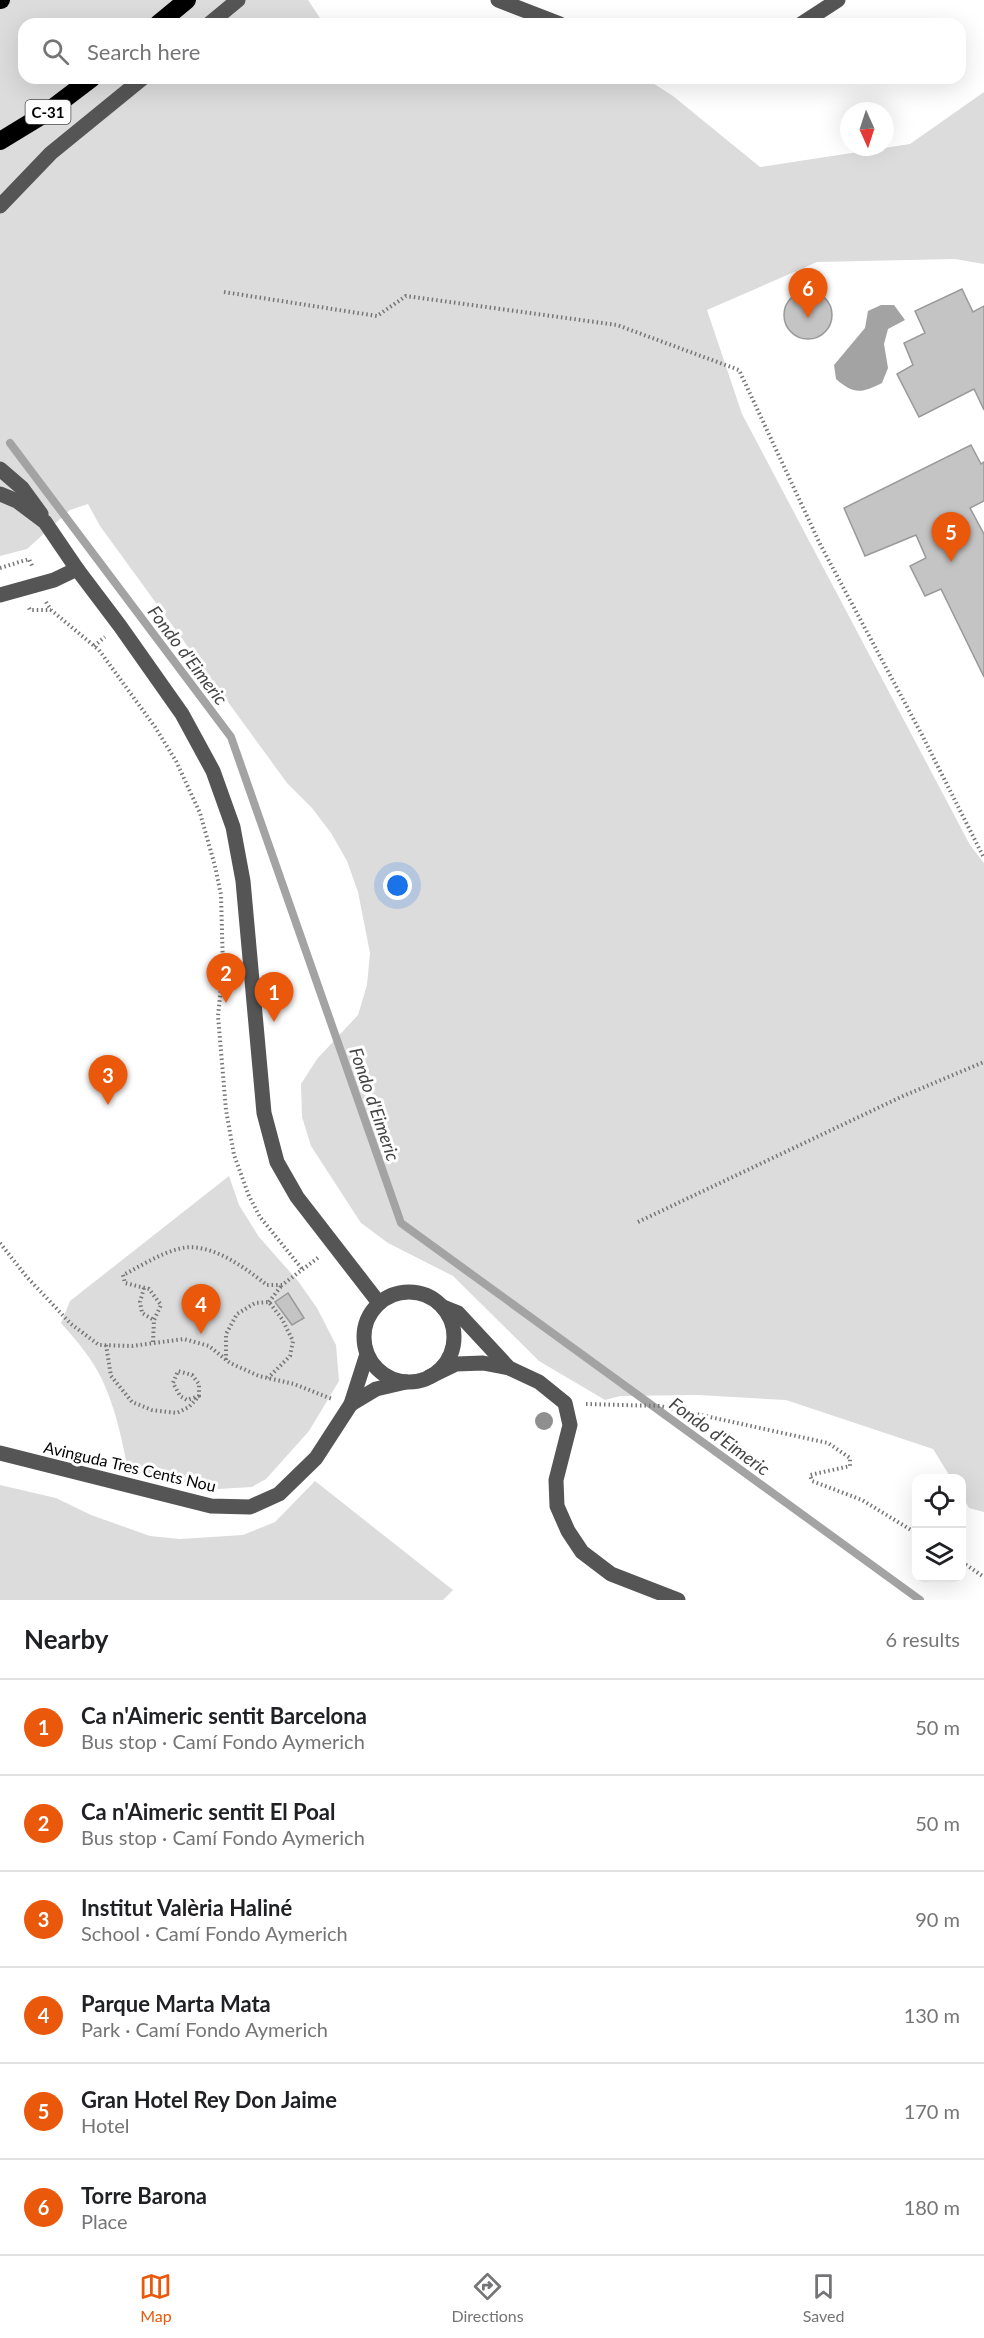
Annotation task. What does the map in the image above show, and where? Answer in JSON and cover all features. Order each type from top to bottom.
[{"type":"highway","points":[[165,18],[187,0]]},
{"type":"highway","name":"C-31","points":[[0,141],[46,113],[84,84]]},
{"type":"street","points":[[216,18],[238,0]]},
{"type":"street","points":[[498,0],[543,18]]},
{"type":"street","points":[[810,18],[837,0]]},
{"type":"street","points":[[0,206],[51,153],[136,84]]},
{"type":"street","points":[[0,469],[22,488],[36,505],[77,569],[182,714],[213,771],[233,827],[243,881],[264,1113],[277,1162],[297,1197],[379,1303]]},
{"type":"street","points":[[0,494],[17,501],[45,522]]},
{"type":"street","points":[[0,595],[54,580],[77,569]]},
{"type":"street","points":[[509,1368],[458,1313],[443,1307],[430,1297],[408,1292],[393,1295],[379,1303],[369,1315],[364,1331],[367,1354],[384,1374],[396,1380],[409,1382],[429,1377],[456,1364],[483,1363],[509,1368],[539,1382],[564,1403],[570,1425],[556,1480],[557,1506],[568,1531],[582,1552],[611,1574],[678,1600]]},
{"type":"street","points":[[429,1377],[442,1367],[453,1345],[453,1329],[443,1307]]},
{"type":"street","name":"Avinguda Tres Cents Nou","points":[[0,1453],[211,1506],[250,1507],[279,1494],[316,1458],[349,1407],[367,1354]]},
{"type":"street","name":"Avinguda Tres Cents Nou","points":[[349,1407],[376,1389],[409,1382]]},
{"type":"path","points":[[224,292],[377,316],[405,296],[617,325],[739,370],[820,544],[922,735],[984,858]]},
{"type":"path","points":[[0,568],[29,559]]},
{"type":"path","points":[[27,602],[30,610],[51,610],[94,646],[155,727],[176,761],[200,813],[221,895],[223,950],[218,1016],[226,1110],[234,1155],[245,1186],[260,1217],[303,1270]]},
{"type":"path","points":[[94,646],[107,636]]},
{"type":"path","points":[[638,1222],[903,1096],[984,1062]]},
{"type":"path","points":[[0,1243],[26,1276],[71,1324],[99,1345],[132,1346],[184,1339],[209,1346],[226,1360],[259,1376],[294,1384],[349,1407]]},
{"type":"path","points":[[153,1342],[154,1320],[162,1305],[149,1289],[125,1283],[123,1275],[151,1260],[180,1248],[208,1250],[240,1265],[267,1285],[282,1285]]},
{"type":"path","points":[[226,1360],[226,1334],[237,1314],[255,1303],[269,1302],[282,1285],[322,1254]]},
{"type":"path","points":[[144,1288],[140,1302],[142,1313],[154,1320]]},
{"type":"path","points":[[268,1378],[290,1356],[293,1341],[282,1319],[269,1302]]},
{"type":"path","points":[[106,1345],[111,1376],[132,1402],[152,1410],[177,1413],[189,1407],[199,1396],[199,1384],[192,1375],[178,1371],[173,1383],[180,1396],[187,1400],[199,1396]]},
{"type":"path","points":[[564,1403],[660,1406],[828,1443],[850,1458],[850,1466],[810,1475],[812,1481],[862,1500],[912,1531]]},
{"type":"path","points":[[966,1565],[984,1576]]},
{"type":"shaded area","points":[[0,0],[308,0],[320,18],[18,18],[18,84],[654,84],[673,96],[760,167],[840,155],[894,156],[894,146],[910,144],[984,92],[984,264],[955,259],[817,262],[707,310],[742,414],[970,845],[984,863],[984,1512],[969,1508],[966,1503],[966,1474],[949,1474],[933,1449],[786,1400],[698,1395],[620,1396],[605,1400],[539,1361],[453,1276],[388,1243],[361,1223],[311,1146],[302,1117],[301,1084],[317,1059],[358,1015],[367,985],[370,953],[358,892],[347,861],[331,833],[312,808],[287,783],[100,526],[88,504],[70,510],[27,549],[0,556]]},
{"type":"shaded area","points":[[881,305],[894,305],[905,320],[888,329],[884,344],[888,368],[882,383],[869,389],[853,390],[836,379],[834,365],[865,328],[868,311]]},
{"type":"shaded area","points":[[229,1176],[239,1205],[259,1237],[298,1281],[317,1308],[336,1345],[339,1381],[309,1431],[266,1479],[252,1487],[218,1489],[128,1470],[118,1424],[102,1379],[82,1348],[61,1323],[70,1301]]},
{"type":"shaded area","points":[[315,1481],[453,1590],[443,1600],[0,1600],[0,1485],[56,1498],[91,1515],[150,1536],[180,1539],[243,1535],[275,1522]]},
{"type":"building","points":[[962,289],[973,312],[984,306],[984,410],[974,389],[919,417],[897,374],[913,365],[904,343],[925,333],[915,311]]},
{"type":"building","points":[[808,291],[825,298],[832,315],[825,332],[808,339],[791,332],[784,315],[791,298]]},
{"type":"building","points":[[971,445],[981,464],[984,462],[984,501],[970,508],[984,534],[984,677],[941,589],[925,596],[910,566],[926,558],[916,535],[865,556],[844,508]]},
{"type":"building","points":[[288,1293],[304,1318],[292,1325],[275,1302]]},
{"type":"waterway","name":"Fondo d'Eimeric","points":[[10,443],[231,737],[401,1223],[920,1600]]},
{"type":"place","name":"Torre Barona","points":[[808,318]]},
{"type":"place","name":"Gran Hotel Rey Don Jaime","points":[[951,562]]},
{"type":"place","name":"Ca n'Aimeric sentit El Poal","points":[[226,1003]]},
{"type":"place","name":"Ca n'Aimeric sentit Barcelona","points":[[274,1022]]},
{"type":"place","name":"Institut Valèria Haliné","points":[[108,1105]]},
{"type":"place","name":"Parque Marta Mata","points":[[201,1334]]}]
